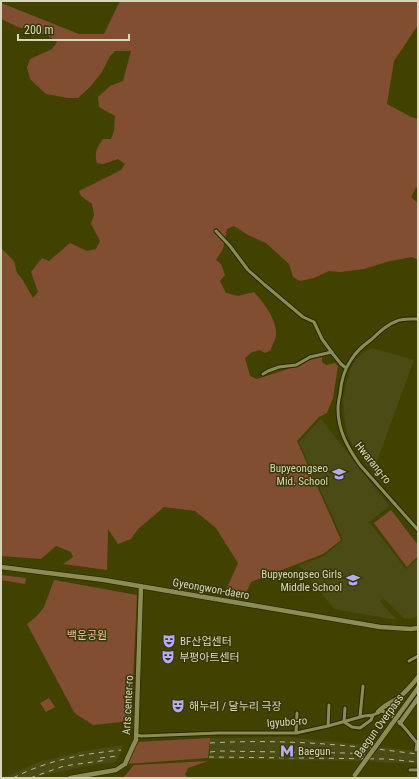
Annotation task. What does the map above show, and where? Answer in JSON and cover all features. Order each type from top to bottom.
[{"type":"main road","name":"Gyeongwon-daero","points":[[1,567],[104,580],[380,627],[418,630]]},
{"type":"main road","name":"Arts center-ro","points":[[70,778],[116,770],[125,764],[136,740],[141,586]]},
{"type":"main road","points":[[378,712],[399,697],[414,683],[418,677]]},
{"type":"main road","name":"Baegun Overpass","points":[[354,776],[418,688]]},
{"type":"main road","points":[[400,723],[418,698]]},
{"type":"street","points":[[216,231],[230,246],[248,270],[303,317],[314,322],[322,339],[341,364],[346,368]]},
{"type":"street","name":"Hwarang-ro","points":[[418,319],[405,319],[397,321],[388,326],[357,351],[346,368],[341,383],[338,410],[340,428],[345,442],[352,454],[418,530]]},
{"type":"street","points":[[263,374],[279,367],[296,365],[310,357],[332,352]]},
{"type":"street","points":[[409,661],[418,656]]},
{"type":"street","points":[[360,717],[363,686]]},
{"type":"street","points":[[328,726],[329,705]]},
{"type":"street","points":[[345,708],[344,722],[352,727],[360,728],[371,720],[373,715]]},
{"type":"street","points":[[378,712],[386,712],[400,723],[417,743],[416,750]]},
{"type":"street","name":"Igyubo-ro","points":[[136,735],[296,733],[373,715],[378,712]]},
{"type":"street","points":[[296,733],[297,713]]},
{"type":"street","points":[[410,770],[418,770]]},
{"type":"shaded area","points":[[372,348],[414,360],[373,472],[356,450],[348,436],[343,400],[351,367],[363,353]]},
{"type":"shaded area","points":[[321,419],[389,506],[369,522],[406,569],[418,559],[418,617],[405,619],[383,598],[380,601],[397,620],[334,609],[299,565],[324,556],[343,540],[299,442]]},
{"type":"shaded area","points":[[289,737],[418,751],[418,764],[362,761],[209,759],[210,738]]},
{"type":"shaded area","points":[[123,745],[116,762],[90,765],[40,776],[37,778],[3,778],[39,762],[79,752]]},
{"type":"green space","points":[[120,1],[418,1],[418,25],[394,61],[387,104],[411,117],[418,119],[418,186],[411,197],[418,203],[418,260],[412,257],[390,261],[364,269],[341,272],[329,271],[314,278],[300,281],[293,277],[289,264],[266,243],[248,235],[234,226],[227,229],[223,249],[216,260],[221,264],[225,275],[220,281],[226,293],[238,296],[254,292],[272,317],[276,329],[276,337],[271,350],[265,353],[260,350],[252,352],[245,358],[250,376],[257,379],[291,368],[309,360],[322,357],[322,362],[326,365],[335,363],[338,366],[333,398],[327,413],[319,417],[297,441],[341,540],[323,554],[251,582],[246,593],[226,590],[238,563],[216,528],[195,511],[164,507],[138,529],[131,539],[118,544],[108,529],[107,570],[63,564],[73,557],[71,552],[56,546],[41,559],[1,556],[1,248],[14,261],[17,273],[33,298],[38,292],[31,272],[42,258],[49,261],[70,243],[87,251],[96,249],[100,241],[91,224],[94,215],[92,204],[81,196],[79,191],[121,170],[125,164],[118,159],[103,164],[97,163],[97,150],[103,139],[111,139],[114,131],[115,116],[99,107],[98,97],[110,86],[123,81],[131,51],[115,51],[110,56],[102,72],[91,86],[78,98],[68,98],[46,94],[30,79],[27,67],[30,59],[52,49],[57,42],[47,35],[18,27],[1,19],[1,3],[79,34],[104,34]]},
{"type":"green space","points":[[391,510],[418,545],[418,556],[407,567],[374,523]]},
{"type":"green space","points":[[1,575],[26,578],[25,584],[1,580]]},
{"type":"green space","name":"백운공원","points":[[54,580],[137,595],[131,721],[93,725],[74,712],[27,624],[37,616],[44,607]]},
{"type":"green space","points":[[49,698],[55,707],[46,712],[40,703]]},
{"type":"green space","points":[[210,738],[208,758],[127,764],[137,742]]},
{"type":"green space","points":[[208,761],[188,768],[185,774],[187,778],[123,778],[134,765]]},
{"type":"railway","points":[[210,743],[304,743],[360,747],[418,754]]},
{"type":"railway","points":[[13,778],[52,762],[121,750]]},
{"type":"railway","points":[[210,752],[372,754]]},
{"type":"railway","points":[[100,758],[118,756]]},
{"type":"railway","points":[[209,757],[387,759],[418,762]]},
{"type":"railway","points":[[30,778],[64,766],[107,760]]},
{"type":"place","name":"Bupyeongseo Mid. School","points":[[339,474]]},
{"type":"place","name":"Bupyeongseo Girls Middle School","points":[[353,580]]},
{"type":"place","name":"BF산업센터","points":[[169,641]]},
{"type":"place","name":"부평아트센터","points":[[168,657]]},
{"type":"place","name":"해누리 / 달누리 극장","points":[[178,706]]},
{"type":"place","name":"Baegun","points":[[287,751]]}]
